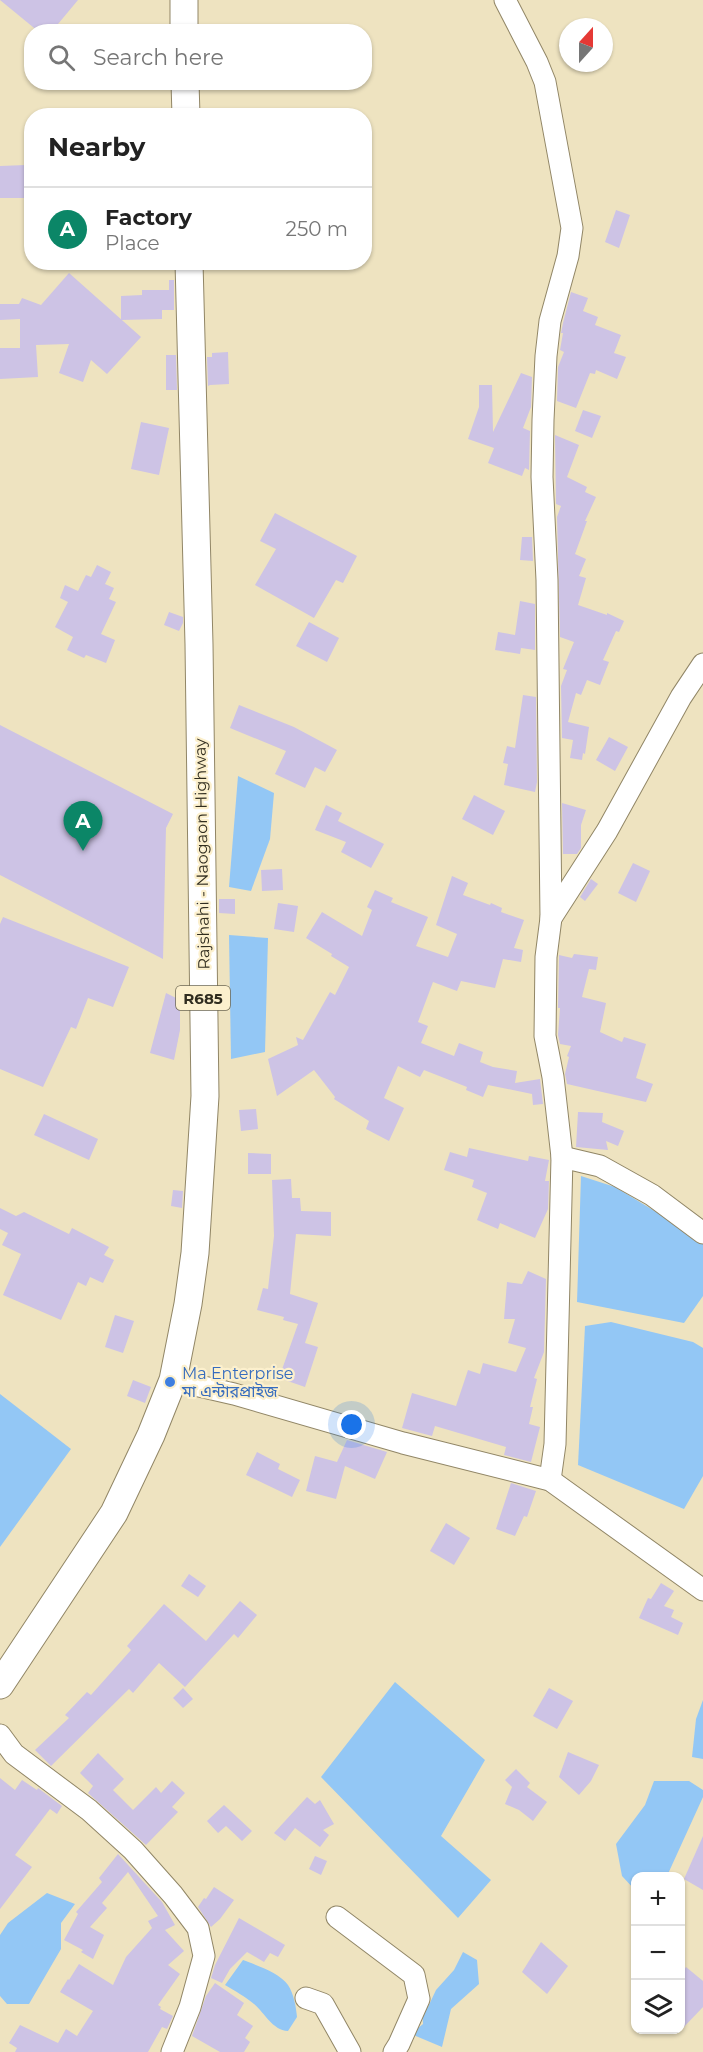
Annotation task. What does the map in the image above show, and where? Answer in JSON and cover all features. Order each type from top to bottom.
[{"type":"main road","points":[[184,0],[184,24]]},
{"type":"main road","points":[[185,90],[186,108]]},
{"type":"main road","name":"Rajshahi - Naogaon Highway","points":[[0,1685],[114,1513],[151,1435],[173,1380],[188,1304],[195,1253],[205,1096],[199,644],[189,270]]},
{"type":"street","points":[[505,0],[545,82],[572,228],[568,256],[550,321],[543,420],[542,477],[547,580],[551,918],[546,957],[545,1036],[553,1077],[562,1157],[555,1444],[550,1480]]},
{"type":"street","points":[[551,918],[607,831],[681,698],[703,664]]},
{"type":"street","points":[[562,1157],[600,1166],[652,1195],[703,1233]]},
{"type":"street","points":[[173,1380],[234,1394],[403,1443],[550,1480],[703,1590]]},
{"type":"street","points":[[0,1735],[15,1754],[89,1810],[133,1850],[173,1894],[198,1928],[204,1956],[190,2007],[172,2052]]},
{"type":"street","points":[[338,1917],[414,1975],[419,1999],[394,2052]]},
{"type":"street","points":[[306,1998],[323,2004],[350,2052]]},
{"type":"water","points":[[238,776],[274,793],[270,839],[251,891],[229,887]]},
{"type":"water","points":[[229,935],[268,938],[265,1052],[231,1059]]},
{"type":"water","points":[[581,1176],[615,1187],[696,1236],[703,1244],[703,1296],[684,1323],[577,1302]]},
{"type":"water","points":[[611,1322],[693,1342],[703,1348],[703,1476],[684,1509],[578,1465],[585,1326]]},
{"type":"water","points":[[0,1394],[71,1449],[0,1547]]},
{"type":"water","points":[[395,1682],[485,1760],[441,1836],[491,1880],[458,1918],[321,1777]]},
{"type":"water","points":[[703,1700],[703,1759],[692,1757],[696,1719]]},
{"type":"water","points":[[654,1781],[689,1781],[703,1790],[703,1797],[669,1872],[631,1872],[631,1886],[622,1876],[616,1844],[645,1805]]},
{"type":"water","points":[[47,1893],[75,1904],[61,1923],[61,1949],[29,2004],[7,2004],[0,1996],[0,1935],[8,1923]]},
{"type":"water","points":[[463,1952],[477,1960],[479,1984],[451,2009],[442,2047],[411,2034],[423,2024],[422,2007],[428,2007],[436,1990],[454,1970]]},
{"type":"water","points":[[243,1960],[274,1973],[288,1985],[293,1996],[297,2017],[288,2031],[277,2028],[251,2001],[225,1985]]},
{"type":"building","points":[[0,0],[78,0],[58,24],[29,24]]},
{"type":"building","points":[[24,165],[24,198],[0,198],[0,166]]},
{"type":"building","points":[[616,210],[630,215],[619,248],[605,242]]},
{"type":"building","points":[[69,273],[141,337],[107,374],[91,360],[83,382],[59,373],[69,344],[36,345],[38,377],[0,379],[0,348],[20,348],[20,319],[0,320],[0,304],[19,304],[22,298],[41,305]]},
{"type":"building","points":[[169,280],[174,280],[174,310],[162,310],[162,319],[121,320],[121,296],[142,295],[142,290],[169,290]]},
{"type":"building","points":[[571,292],[588,298],[583,311],[598,317],[595,325],[621,335],[614,353],[626,357],[617,379],[596,370],[595,374],[590,373],[576,408],[557,401],[558,367],[564,352],[560,350],[563,333],[561,333]]},
{"type":"building","points":[[228,352],[229,384],[208,386],[207,357],[212,357],[212,353]]},
{"type":"building","points":[[166,355],[176,355],[177,390],[166,390]]},
{"type":"building","points":[[521,373],[532,377],[531,407],[523,428],[530,431],[529,470],[525,468],[522,476],[488,463],[494,448],[468,439],[479,407],[479,385],[492,385],[493,432]]},
{"type":"building","points":[[583,410],[601,416],[592,438],[575,431]]},
{"type":"building","points":[[141,422],[169,428],[159,475],[131,469]]},
{"type":"building","points":[[555,435],[579,445],[567,477],[587,487],[585,492],[596,497],[585,521],[587,521],[575,554],[586,559],[579,576],[586,578],[578,605],[607,615],[607,613],[624,621],[619,632],[616,631],[603,660],[609,662],[600,685],[587,680],[581,695],[576,693],[568,722],[589,727],[582,760],[570,758],[573,740],[562,738],[561,686],[567,670],[563,669],[574,642],[560,637],[557,517],[561,506],[556,504]]},
{"type":"building","points":[[275,513],[357,556],[343,583],[336,580],[314,618],[255,585],[276,549],[260,541]]},
{"type":"building","points":[[522,537],[532,537],[533,561],[520,560]]},
{"type":"building","points":[[97,565],[111,572],[105,584],[114,588],[109,599],[116,602],[101,634],[115,640],[106,663],[86,655],[84,658],[67,650],[73,637],[55,627],[68,602],[60,598],[65,585],[78,591],[86,575],[91,577]]},
{"type":"building","points":[[520,601],[535,604],[535,650],[521,648],[520,654],[495,650],[498,632],[515,635]]},
{"type":"building","points":[[169,612],[183,617],[179,631],[164,625]]},
{"type":"building","points":[[309,622],[339,638],[327,662],[296,646]]},
{"type":"building","points":[[523,695],[536,697],[537,782],[535,792],[504,785],[508,764],[503,763],[507,746],[515,748]]},
{"type":"building","points":[[239,705],[294,727],[337,750],[325,772],[315,767],[305,788],[275,774],[286,751],[230,728]]},
{"type":"building","points":[[0,725],[173,814],[166,828],[163,959],[0,875]]},
{"type":"building","points":[[609,737],[628,747],[615,771],[596,760]]},
{"type":"building","points":[[474,795],[505,811],[493,835],[462,819]]},
{"type":"building","points":[[562,803],[586,810],[581,825],[581,848],[577,854],[563,854]]},
{"type":"building","points":[[326,805],[342,813],[338,821],[384,844],[371,868],[341,852],[346,842],[315,830]]},
{"type":"building","points":[[633,863],[650,871],[636,902],[618,893]]},
{"type":"building","points":[[282,869],[283,890],[262,891],[261,870]]},
{"type":"building","points":[[452,876],[468,883],[463,895],[490,905],[491,903],[502,908],[501,912],[524,920],[514,948],[523,950],[521,962],[503,959],[495,988],[461,981],[457,991],[433,982],[418,1022],[428,1026],[421,1043],[454,1056],[459,1043],[483,1052],[480,1062],[517,1071],[515,1083],[540,1079],[543,1104],[533,1105],[532,1094],[488,1085],[483,1097],[466,1090],[467,1087],[424,1070],[420,1077],[398,1066],[384,1098],[404,1108],[389,1141],[366,1129],[369,1121],[334,1099],[335,1097],[314,1070],[277,1096],[268,1059],[298,1045],[296,1037],[303,1040],[330,992],[335,995],[349,967],[306,938],[322,912],[362,936],[372,910],[367,907],[375,890],[393,898],[391,902],[428,917],[416,946],[448,957],[457,934],[436,925]]},
{"type":"building","points":[[591,879],[598,884],[585,901],[580,897]]},
{"type":"building","points":[[219,899],[235,899],[235,914],[219,913]]},
{"type":"building","points":[[278,903],[298,906],[294,932],[274,929]]},
{"type":"building","points":[[3,917],[129,967],[113,1007],[88,998],[76,1029],[71,1027],[43,1087],[0,1069],[0,924]]},
{"type":"building","points":[[574,954],[598,957],[596,970],[589,969],[582,997],[606,1003],[600,1032],[622,1042],[624,1037],[646,1044],[636,1078],[653,1084],[646,1102],[567,1084],[565,1074],[569,1057],[567,1056],[571,1046],[560,1044],[558,1035],[559,955],[572,958]]},
{"type":"building","points":[[166,993],[180,1000],[180,1030],[174,1060],[150,1053]]},
{"type":"building","points":[[256,1109],[258,1129],[241,1131],[239,1110]]},
{"type":"building","points":[[578,1112],[603,1113],[602,1122],[624,1131],[618,1146],[606,1141],[608,1150],[576,1147]]},
{"type":"building","points":[[44,1114],[98,1139],[89,1160],[34,1135]]},
{"type":"building","points":[[469,1148],[528,1161],[529,1156],[549,1160],[545,1181],[549,1181],[548,1209],[535,1238],[500,1223],[498,1229],[477,1220],[487,1193],[472,1187],[474,1180],[444,1170],[450,1152],[467,1157]]},
{"type":"building","points":[[248,1153],[271,1154],[271,1174],[248,1174]]},
{"type":"building","points":[[291,1179],[292,1198],[300,1198],[301,1211],[331,1212],[331,1236],[296,1234],[290,1294],[318,1303],[305,1343],[318,1347],[305,1387],[279,1378],[298,1324],[283,1320],[284,1317],[257,1310],[263,1288],[268,1289],[274,1236],[272,1180]]},
{"type":"building","points":[[173,1190],[183,1191],[182,1208],[171,1206]]},
{"type":"building","points":[[0,1208],[16,1216],[24,1212],[69,1234],[72,1228],[109,1247],[104,1255],[114,1260],[103,1283],[90,1277],[86,1286],[78,1282],[61,1320],[3,1295],[21,1254],[2,1245],[8,1233],[0,1229]]},
{"type":"building","points":[[528,1271],[546,1279],[544,1352],[534,1378],[537,1379],[530,1407],[533,1407],[529,1424],[540,1427],[531,1462],[504,1455],[506,1447],[435,1426],[432,1436],[402,1428],[412,1393],[456,1406],[468,1370],[480,1374],[483,1363],[516,1372],[526,1348],[508,1343],[515,1319],[504,1319],[507,1282],[522,1284]]},
{"type":"building","points":[[115,1315],[134,1321],[123,1353],[105,1347]]},
{"type":"building","points":[[133,1380],[151,1387],[145,1403],[127,1396]]},
{"type":"building","points":[[347,1440],[387,1452],[375,1479],[345,1466],[336,1499],[306,1491],[315,1456],[337,1462]]},
{"type":"building","points":[[257,1452],[280,1464],[278,1469],[300,1480],[292,1497],[246,1475]]},
{"type":"building","points":[[511,1483],[536,1491],[527,1517],[524,1516],[515,1536],[496,1529]]},
{"type":"building","points":[[446,1523],[470,1538],[454,1565],[430,1551]]},
{"type":"building","points":[[189,1574],[206,1586],[198,1597],[181,1586]]},
{"type":"building","points":[[661,1583],[674,1591],[664,1606],[674,1610],[671,1617],[683,1623],[678,1635],[639,1618],[648,1598],[651,1599]]},
{"type":"building","points":[[240,1601],[257,1615],[238,1638],[234,1634],[185,1687],[159,1663],[133,1693],[129,1689],[51,1766],[35,1750],[69,1718],[65,1715],[87,1692],[91,1695],[131,1650],[127,1646],[164,1604],[206,1641]]},
{"type":"building","points":[[183,1688],[193,1699],[183,1708],[173,1698]]},
{"type":"building","points":[[549,1688],[573,1701],[557,1729],[533,1716]]},
{"type":"building","points":[[568,1752],[599,1765],[591,1781],[579,1795],[559,1777]]},
{"type":"building","points":[[98,1753],[124,1779],[113,1790],[133,1810],[156,1787],[161,1793],[172,1781],[185,1793],[172,1807],[178,1812],[146,1845],[88,1793],[93,1786],[80,1773]]},
{"type":"building","points":[[516,1769],[530,1783],[527,1787],[547,1802],[533,1821],[519,1810],[505,1804],[512,1787],[505,1780]]},
{"type":"building","points":[[0,1778],[15,1790],[22,1780],[37,1790],[38,1788],[62,1806],[57,1814],[50,1809],[15,1855],[32,1867],[0,1909]]},
{"type":"building","points":[[307,1797],[315,1804],[320,1800],[334,1824],[323,1830],[329,1835],[320,1847],[295,1828],[285,1841],[274,1833]]},
{"type":"building","points":[[224,1805],[252,1831],[242,1841],[226,1826],[218,1833],[207,1821]]},
{"type":"building","points":[[703,1836],[703,1890],[685,1880]]},
{"type":"building","points":[[118,1854],[162,1902],[175,1925],[165,1930],[184,1951],[168,1965],[180,1974],[158,2005],[160,2009],[173,2016],[167,2029],[162,2027],[148,2052],[15,2052],[17,2048],[9,2043],[20,2025],[58,2043],[66,2029],[77,2036],[93,2011],[60,1992],[68,1979],[79,1964],[113,1985],[126,1957],[152,1928],[148,1921],[158,1916],[128,1872],[102,1903],[107,1908],[90,1927],[104,1935],[93,1959],[81,1952],[83,1950],[64,1940],[78,1914],[76,1912],[102,1882],[99,1878]]},
{"type":"building","points":[[315,1856],[327,1861],[321,1875],[309,1869]]},
{"type":"building","points":[[214,1887],[234,1900],[211,1927],[198,1907]]},
{"type":"building","points":[[239,1918],[285,1945],[278,1957],[270,1953],[264,1962],[247,1952],[230,1969],[222,1983],[211,1978],[215,1965]]},
{"type":"building","points":[[541,1942],[568,1966],[547,1994],[522,1972]]},
{"type":"building","points":[[685,1968],[703,1981],[703,2007],[685,2026],[685,1980]]},
{"type":"building","points":[[215,1983],[244,2003],[237,2015],[253,2026],[245,2038],[250,2042],[244,2052],[220,2052],[192,2036],[206,1996]]},
{"type":"place","name":"Factory","points":[[83,851]]},
{"type":"place","name":"Ma Enterprise মা এন্টারপ্রাইজ","points":[[170,1382]]}]
